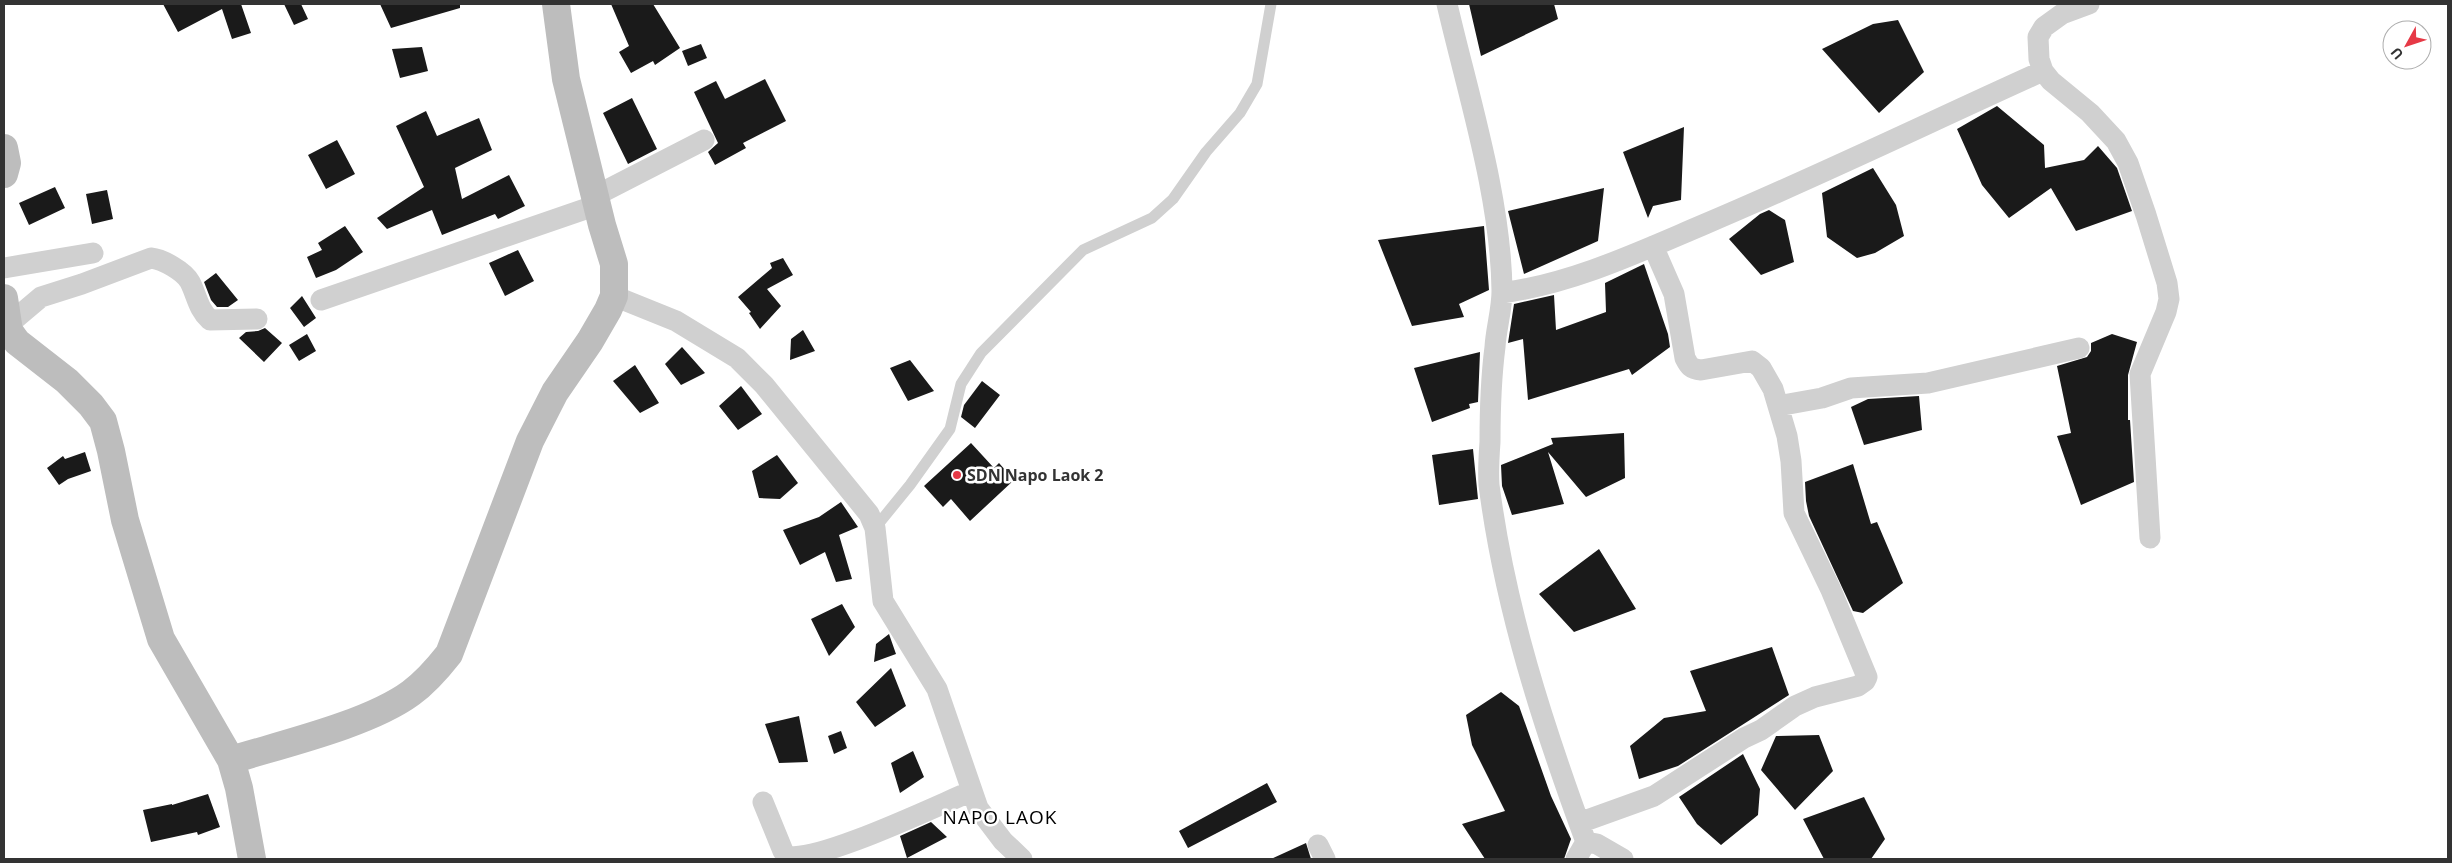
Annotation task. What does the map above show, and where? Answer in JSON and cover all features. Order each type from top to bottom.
[{"type":"street","points":[[231,760],[379,711],[411,693],[429,678],[449,654],[530,441],[555,392],[590,341],[608,310],[614,296],[614,264],[596,201],[566,79],[556,4]]},
{"type":"street","points":[[1447,4],[1489,184],[1498,240],[1502,293],[1490,395],[1489,482],[1517,631],[1580,841]]},
{"type":"street","points":[[2089,4],[2062,14],[2044,27],[2038,37],[2038,47],[2043,71],[2052,82],[2090,113],[2116,141],[2128,163],[2167,283],[2169,299],[2166,312],[2140,374],[2150,538]]},
{"type":"street","points":[[1502,293],[1550,284],[1583,274],[1653,246],[1815,178],[1919,127],[2043,71]]},
{"type":"street","points":[[321,300],[596,201],[704,140]]},
{"type":"street","points":[[4,148],[7,163],[4,174]]},
{"type":"street","points":[[1580,841],[1744,738],[1761,730],[1795,706],[1815,697],[1858,686],[1867,677],[1835,598],[1794,513],[1791,461],[1773,388],[1764,373],[1752,361],[1701,370],[1693,369],[1690,366],[1685,358],[1674,294],[1653,246]]},
{"type":"street","points":[[4,268],[93,253]]},
{"type":"street","points":[[252,859],[239,788],[231,760],[161,639],[125,520],[103,421],[91,405],[67,381],[17,342],[9,331],[6,311],[41,296],[82,284],[151,258],[160,259],[189,280],[202,313],[210,320],[258,319]]},
{"type":"street","points":[[614,296],[676,321],[737,358],[764,385],[842,478],[869,514],[875,528],[883,601],[937,689],[978,808],[1003,841],[1022,859]]},
{"type":"street","points":[[1778,406],[1822,398],[1851,388],[1928,383],[2079,348]]},
{"type":"street","points":[[763,802],[783,851],[787,856],[802,858],[820,854],[864,838],[972,791]]},
{"type":"street","points":[[1580,841],[1597,844],[1623,859]]},
{"type":"lane","points":[[875,528],[910,485],[950,429],[961,384],[981,353],[1083,250],[1152,218],[1173,199],[1206,152],[1240,113],[1257,84],[1272,4]]},
{"type":"building","points":[[163,4],[241,4],[251,33],[232,39],[222,9],[178,32]]},
{"type":"building","points":[[284,4],[301,4],[308,19],[294,25]]},
{"type":"building","points":[[380,4],[460,4],[460,8],[391,28]]},
{"type":"building","points":[[611,4],[653,4],[680,48],[655,65],[653,61],[631,73],[619,52],[629,46]]},
{"type":"building","points":[[1469,4],[1554,4],[1558,19],[1481,56]]},
{"type":"building","points":[[1898,20],[1924,72],[1879,113],[1822,49],[1873,24]]},
{"type":"building","points":[[701,44],[707,58],[688,66],[682,51]]},
{"type":"building","points":[[422,47],[428,71],[400,78],[392,49]]},
{"type":"building","points":[[765,79],[786,121],[743,143],[746,148],[715,165],[708,152],[718,143],[694,92],[716,81],[725,99]]},
{"type":"building","points":[[632,98],[657,149],[628,164],[603,113]]},
{"type":"building","points":[[1997,106],[2044,145],[2045,168],[2084,160],[2098,146],[2117,168],[2132,211],[2076,231],[2051,188],[2009,218],[1982,185],[1957,129]]},
{"type":"building","points":[[426,111],[437,136],[479,118],[492,150],[455,168],[462,199],[509,175],[525,206],[498,219],[495,214],[442,235],[432,210],[387,229],[377,218],[424,187],[396,126]]},
{"type":"building","points":[[1684,127],[1681,200],[1653,206],[1648,218],[1623,152]]},
{"type":"building","points":[[337,140],[355,174],[326,189],[308,155]]},
{"type":"building","points":[[1873,168],[1896,205],[1904,236],[1875,253],[1857,258],[1827,237],[1822,193]]},
{"type":"building","points":[[55,187],[65,208],[29,225],[19,203]]},
{"type":"building","points":[[1604,188],[1598,241],[1524,274],[1508,211]]},
{"type":"building","points":[[107,190],[113,219],[92,224],[86,194]]},
{"type":"building","points":[[1769,210],[1785,220],[1794,262],[1761,275],[1729,239],[1760,214]]},
{"type":"building","points":[[345,226],[363,252],[336,270],[316,278],[307,257],[322,250],[318,243]]},
{"type":"building","points":[[1484,226],[1489,290],[1459,304],[1464,317],[1412,326],[1378,240]]},
{"type":"building","points":[[518,250],[534,281],[505,296],[489,263]]},
{"type":"building","points":[[783,258],[793,275],[767,289],[781,306],[760,329],[749,313],[751,312],[738,297],[772,268],[770,263]]},
{"type":"building","points":[[1644,264],[1668,334],[1670,347],[1632,375],[1629,369],[1528,400],[1523,339],[1508,343],[1514,304],[1554,295],[1556,330],[1606,312],[1605,283]]},
{"type":"building","points":[[216,273],[238,300],[228,307],[217,307],[211,300],[204,282]]},
{"type":"building","points":[[302,296],[316,318],[304,327],[290,308]]},
{"type":"building","points":[[265,328],[282,343],[264,362],[239,338],[246,332]]},
{"type":"building","points":[[803,330],[815,351],[790,360],[791,339]]},
{"type":"building","points":[[307,334],[316,351],[299,361],[289,345]]},
{"type":"building","points":[[2112,334],[2137,342],[2128,375],[2128,420],[2130,420],[2134,482],[2081,505],[2057,436],[2071,433],[2057,366],[2087,357],[2091,351],[2091,343]]},
{"type":"building","points":[[682,347],[705,373],[681,385],[665,364]]},
{"type":"building","points":[[1480,352],[1478,402],[1469,404],[1470,408],[1432,422],[1414,368]]},
{"type":"building","points":[[910,360],[934,391],[908,401],[890,368]]},
{"type":"building","points":[[635,365],[659,403],[640,413],[613,381]]},
{"type":"building","points":[[982,381],[1000,395],[975,428],[961,417],[964,405]]},
{"type":"building","points":[[741,386],[762,414],[738,430],[719,406]]},
{"type":"building","points":[[1919,396],[1922,430],[1864,445],[1851,407],[1868,399]]},
{"type":"building","points":[[1624,433],[1625,478],[1586,497],[1548,452],[1564,504],[1512,515],[1502,486],[1501,465],[1553,444],[1551,438]]},
{"type":"building","points":[[971,443],[994,468],[999,463],[1014,480],[970,521],[951,499],[943,507],[924,486]]},
{"type":"building","points":[[1473,449],[1478,499],[1439,505],[1432,455]]},
{"type":"building","points":[[85,452],[91,471],[68,479],[59,485],[47,468],[63,456],[65,459]]},
{"type":"building","points":[[777,455],[798,483],[780,499],[759,498],[752,471]]},
{"type":"building","points":[[1853,464],[1871,524],[1877,522],[1903,583],[1863,613],[1853,611],[1809,516],[1806,501],[1805,482]]},
{"type":"building","points":[[841,502],[858,527],[839,535],[852,579],[836,582],[825,552],[800,565],[783,530],[819,517]]},
{"type":"building","points":[[1599,549],[1636,609],[1574,632],[1539,594]]},
{"type":"building","points":[[842,604],[855,627],[829,656],[811,619]]},
{"type":"building","points":[[889,634],[896,654],[874,662],[876,644]]},
{"type":"building","points":[[1772,647],[1789,695],[1678,766],[1639,779],[1630,746],[1664,718],[1706,711],[1690,671]]},
{"type":"building","points":[[891,668],[906,706],[875,727],[856,702]]},
{"type":"building","points":[[1501,692],[1519,706],[1551,796],[1571,839],[1564,859],[1485,859],[1462,824],[1505,811],[1472,745],[1466,715]]},
{"type":"building","points":[[799,716],[808,762],[779,763],[765,724]]},
{"type":"building","points":[[841,731],[847,748],[834,754],[828,736]]},
{"type":"building","points":[[1819,735],[1833,771],[1795,810],[1761,770],[1776,736]]},
{"type":"building","points":[[913,751],[924,777],[900,793],[891,763]]},
{"type":"building","points":[[1743,754],[1760,789],[1758,815],[1721,845],[1697,824],[1679,797]]},
{"type":"building","points":[[1267,783],[1277,802],[1188,848],[1179,831]]},
{"type":"building","points":[[208,794],[220,827],[198,835],[197,832],[151,842],[143,810],[172,805]]},
{"type":"building","points":[[1864,797],[1885,839],[1871,859],[1824,859],[1803,819]]},
{"type":"building","points":[[931,822],[947,837],[907,858],[900,836]]},
{"type":"building","points":[[1306,843],[1311,859],[1271,859]]},
{"type":"place","name":"SDN Napo Laok 2","points":[[957,475]]},
{"type":"district","name":"NAPO LAOK","points":[[1000,817]]}]
